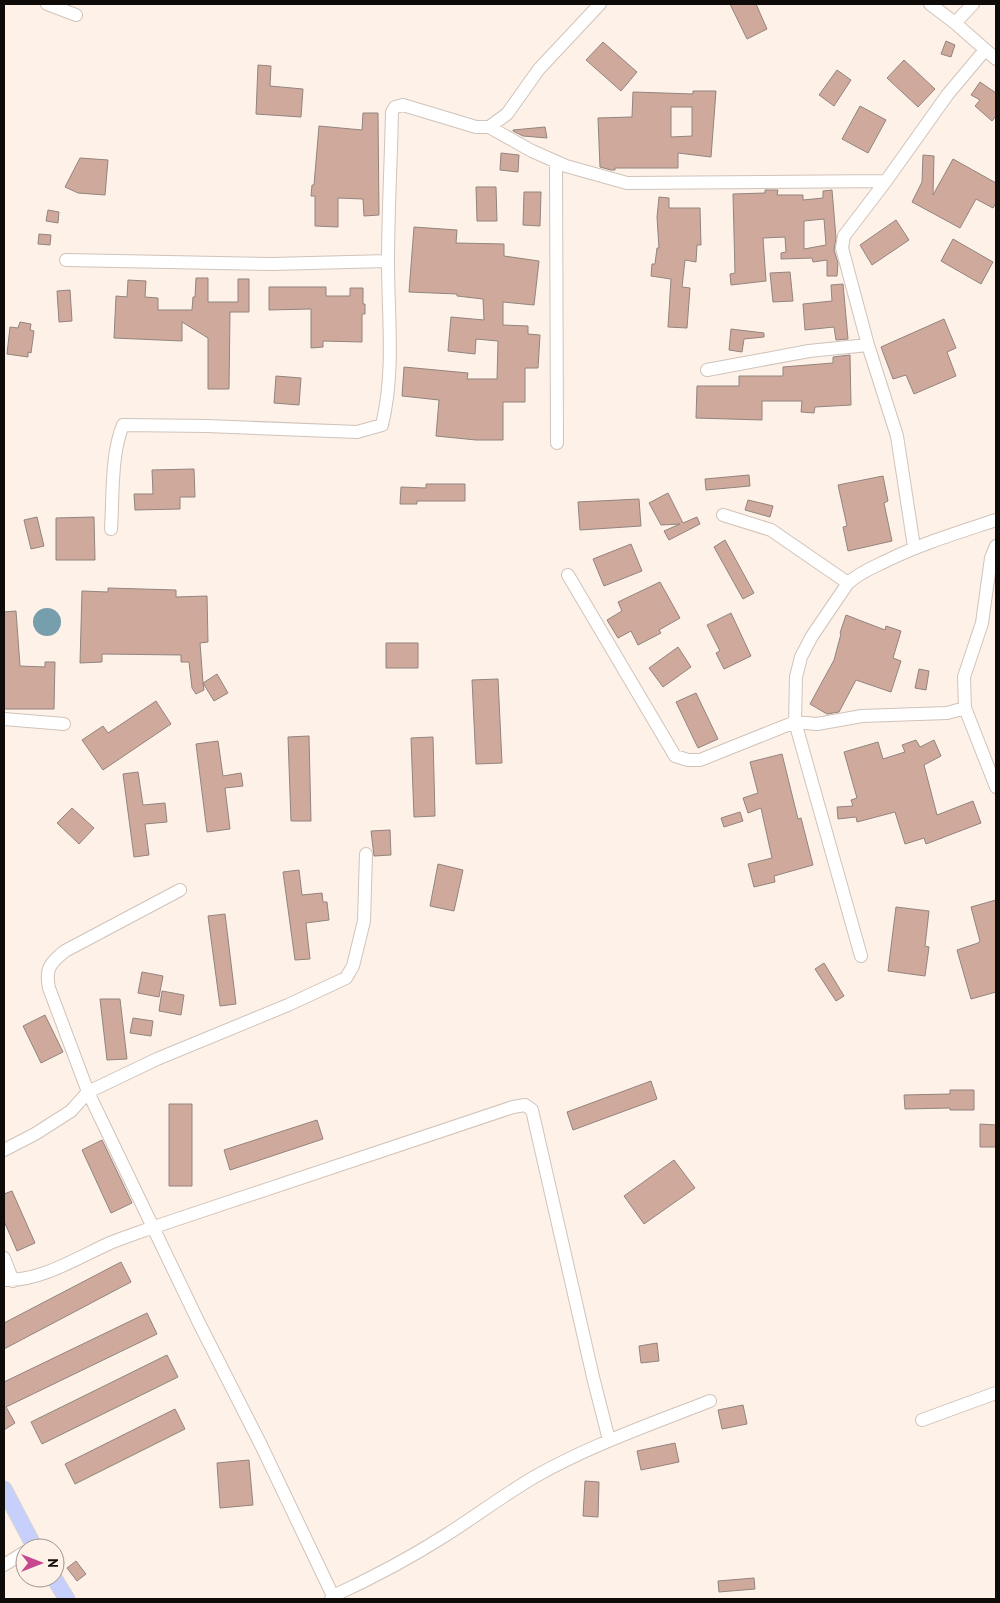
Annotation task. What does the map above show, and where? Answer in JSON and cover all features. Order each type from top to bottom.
[{"type":"main road","points":[[4,1489],[26,1538]]},
{"type":"main road","points":[[61,1588],[68,1599]]},
{"type":"street","points":[[47,4],[76,15]]},
{"type":"street","points":[[489,128],[507,114],[539,69],[600,4]]},
{"type":"street","points":[[930,4],[996,59]]},
{"type":"street","points":[[955,23],[973,4]]},
{"type":"street","points":[[914,547],[897,436],[868,345],[842,248],[844,236],[948,94],[985,50]]},
{"type":"street","points":[[111,528],[116,450],[122,425],[207,426],[357,432],[382,425],[387,405],[391,369],[388,261],[392,112],[395,108],[403,105],[476,127],[489,128],[556,162],[626,183],[886,181]]},
{"type":"street","points":[[556,162],[558,443]]},
{"type":"street","points":[[66,260],[272,264],[388,261]]},
{"type":"street","points":[[707,370],[810,351],[868,345]]},
{"type":"street","points":[[723,515],[771,530],[848,583]]},
{"type":"street","points":[[861,956],[795,722],[796,677],[801,658],[812,636],[848,583],[863,572],[914,547],[996,520]]},
{"type":"street","points":[[996,546],[991,558],[982,623],[964,677],[965,708],[996,787]]},
{"type":"street","points":[[568,575],[675,756],[688,760],[700,760],[795,722],[817,724],[862,716],[947,713],[965,708]]},
{"type":"street","points":[[982,623],[996,622]]},
{"type":"street","points":[[4,719],[64,724]]},
{"type":"street","points":[[4,1150],[35,1134],[71,1111],[88,1092],[158,1058],[288,1005],[346,978],[353,966],[364,921],[366,854]]},
{"type":"street","points":[[180,890],[65,951],[49,967],[47,976],[49,988],[88,1092],[199,1323],[261,1445],[332,1598],[394,1566],[535,1477],[609,1440],[710,1400]]},
{"type":"street","points":[[4,1258],[8,1281],[31,1277],[113,1242],[154,1227],[513,1107],[525,1105],[532,1110],[609,1440]]},
{"type":"street","points":[[922,1420],[996,1393]]},
{"type":"street","points":[[4,1565],[15,1558]]},
{"type":"water","points":[[47,608],[57,612],[61,622],[57,632],[47,636],[37,632],[33,622],[37,612]]},
{"type":"building","points":[[730,4],[756,4],[767,29],[747,39]]},
{"type":"building","points":[[946,41],[955,45],[951,57],[941,54]]},
{"type":"building","points":[[603,42],[637,72],[621,91],[586,60]]},
{"type":"building","points":[[904,60],[935,89],[918,107],[887,78]]},
{"type":"building","points":[[258,65],[271,66],[270,86],[303,89],[301,117],[256,114]]},
{"type":"building","points":[[837,70],[851,80],[834,106],[819,95]]},
{"type":"building","points":[[980,82],[996,93],[996,116],[992,121],[975,106],[980,100],[971,95]]},
{"type":"building","points":[[693,91],[716,91],[711,157],[678,153],[678,168],[615,168],[615,170],[611,170],[600,167],[598,118],[632,117],[633,92],[693,94]],"holes":[[[671,107],[692,107],[692,136],[671,137]]]},
{"type":"building","points":[[860,106],[886,120],[868,153],[842,139]]},
{"type":"building","points":[[363,113],[378,113],[379,215],[364,216],[363,199],[338,198],[338,227],[315,226],[315,196],[311,196],[312,185],[314,185],[319,126],[362,130]]},
{"type":"building","points":[[545,127],[547,138],[523,136],[513,131],[513,130]]},
{"type":"building","points":[[501,153],[519,155],[518,172],[500,170]]},
{"type":"building","points":[[923,155],[934,156],[933,195],[953,159],[996,183],[996,203],[993,208],[976,199],[960,228],[912,202],[922,182]]},
{"type":"building","points":[[80,158],[108,160],[105,195],[78,193],[65,187]]},
{"type":"building","points":[[476,187],[496,187],[497,221],[477,221]]},
{"type":"building","points":[[765,190],[778,190],[777,195],[803,195],[803,200],[823,198],[823,191],[832,190],[836,238],[834,250],[838,263],[837,276],[827,276],[827,260],[813,262],[812,258],[781,259],[781,253],[786,252],[785,237],[763,238],[766,281],[731,285],[730,274],[735,273],[733,194],[765,193]],"holes":[[[824,219],[826,245],[804,249],[804,221]]]},
{"type":"building","points":[[524,192],[541,192],[540,226],[523,225]]},
{"type":"building","points":[[659,197],[669,198],[669,208],[700,208],[701,245],[697,245],[696,262],[685,260],[682,287],[690,288],[687,328],[668,327],[671,279],[651,276],[652,264],[655,264],[657,248],[659,248],[657,217]]},
{"type":"building","points":[[48,210],[59,212],[58,223],[46,221]]},
{"type":"building","points":[[896,220],[909,240],[872,265],[860,245]]},
{"type":"building","points":[[414,227],[457,230],[456,243],[504,244],[504,256],[539,261],[534,305],[503,302],[503,325],[528,326],[528,334],[540,335],[538,368],[525,368],[525,402],[503,402],[503,440],[476,440],[436,436],[439,400],[402,396],[404,367],[468,373],[467,379],[497,379],[498,341],[476,339],[475,354],[448,351],[451,317],[484,320],[483,299],[457,296],[457,294],[409,292]]},
{"type":"building","points":[[39,234],[51,235],[50,245],[38,244]]},
{"type":"building","points":[[953,239],[993,262],[981,284],[941,261]]},
{"type":"building","points":[[790,272],[793,301],[773,302],[770,273]]},
{"type":"building","points":[[196,278],[208,278],[208,302],[238,302],[238,279],[249,279],[249,312],[230,312],[229,389],[208,389],[208,338],[182,322],[182,341],[114,338],[116,296],[127,297],[128,280],[146,281],[145,297],[158,298],[158,310],[192,310]]},
{"type":"building","points":[[843,284],[848,339],[836,340],[834,327],[805,330],[803,304],[832,301],[831,285]]},
{"type":"building","points":[[269,287],[326,287],[326,296],[350,296],[350,288],[363,288],[365,314],[362,314],[362,342],[323,341],[323,347],[311,348],[311,309],[269,310]]},
{"type":"building","points":[[70,290],[72,321],[59,322],[57,291]]},
{"type":"building","points":[[944,319],[956,348],[947,352],[956,376],[914,394],[906,375],[893,379],[881,347]]},
{"type":"building","points":[[20,322],[31,324],[30,330],[34,331],[31,353],[28,352],[28,357],[7,354],[10,327],[18,328]]},
{"type":"building","points":[[731,329],[764,333],[764,337],[744,339],[742,352],[729,350]]},
{"type":"building","points":[[850,355],[851,405],[815,407],[814,413],[801,412],[802,401],[762,401],[762,420],[696,418],[697,386],[739,386],[739,376],[783,376],[783,367],[833,363],[833,357]]},
{"type":"building","points":[[276,376],[301,378],[299,405],[274,403]]},
{"type":"building","points":[[194,469],[195,497],[180,497],[180,509],[135,510],[134,494],[153,494],[152,470]]},
{"type":"building","points":[[749,475],[750,486],[706,490],[705,479]]},
{"type":"building","points":[[883,476],[888,501],[884,503],[892,541],[848,551],[843,527],[847,526],[838,485]]},
{"type":"building","points":[[426,484],[465,484],[465,501],[417,501],[417,504],[400,504],[401,487],[426,488]]},
{"type":"building","points":[[668,493],[683,523],[697,517],[700,524],[669,540],[664,531],[680,524],[661,525],[649,503]]},
{"type":"building","points":[[639,499],[641,526],[580,530],[578,502]]},
{"type":"building","points":[[748,500],[773,506],[770,517],[745,510]]},
{"type":"building","points":[[37,517],[44,546],[31,549],[24,520]]},
{"type":"building","points":[[94,517],[95,560],[56,560],[56,518]]},
{"type":"building","points":[[725,540],[754,593],[743,599],[714,547]]},
{"type":"building","points":[[631,544],[642,571],[604,586],[593,559]]},
{"type":"building","points":[[660,582],[680,618],[659,630],[661,633],[638,645],[631,631],[618,638],[607,620],[622,611],[618,602]]},
{"type":"building","points":[[108,588],[176,590],[176,597],[207,596],[208,642],[200,643],[204,690],[196,694],[192,688],[189,662],[181,662],[181,655],[102,654],[102,662],[80,663],[82,591],[108,592]]},
{"type":"building","points":[[16,611],[20,666],[45,667],[45,662],[55,662],[54,709],[4,709],[4,612]]},
{"type":"building","points":[[731,613],[751,656],[724,669],[716,653],[720,651],[707,625]]},
{"type":"building","points":[[846,615],[885,630],[886,626],[901,631],[893,658],[901,661],[891,692],[856,680],[839,712],[827,714],[810,704],[834,660]]},
{"type":"building","points":[[386,643],[418,643],[418,668],[386,668]]},
{"type":"building","points":[[678,647],[691,667],[663,687],[649,668]]},
{"type":"building","points":[[919,669],[929,671],[926,690],[915,688]]},
{"type":"building","points":[[217,674],[228,693],[214,701],[203,683]]},
{"type":"building","points":[[498,679],[502,763],[476,764],[472,680]]},
{"type":"building","points":[[696,693],[718,739],[698,748],[676,702]]},
{"type":"building","points":[[156,701],[171,724],[103,770],[82,740],[103,726],[108,733]]},
{"type":"building","points":[[309,736],[311,821],[291,821],[288,737]]},
{"type":"building","points":[[433,737],[435,816],[414,817],[411,738]]},
{"type":"building","points":[[916,740],[920,747],[934,740],[941,756],[924,765],[937,815],[973,801],[981,823],[926,844],[924,838],[905,844],[895,812],[857,822],[856,817],[838,819],[837,807],[853,806],[851,800],[857,798],[844,752],[878,742],[883,759],[905,752],[902,745]]},
{"type":"building","points":[[218,741],[223,776],[241,773],[243,786],[225,788],[230,829],[207,832],[196,744]]},
{"type":"building","points":[[782,754],[798,819],[801,818],[813,865],[774,876],[775,882],[754,887],[748,864],[772,858],[761,808],[748,813],[743,798],[758,793],[750,762]]},
{"type":"building","points":[[138,772],[143,805],[165,803],[167,822],[145,824],[149,855],[134,857],[123,774]]},
{"type":"building","points":[[72,808],[94,828],[79,844],[57,823]]},
{"type":"building","points":[[740,812],[743,821],[724,827],[721,818]]},
{"type":"building","points":[[390,830],[391,855],[374,856],[371,831]]},
{"type":"building","points":[[438,864],[463,870],[454,911],[430,906]]},
{"type":"building","points":[[299,870],[302,895],[322,893],[323,902],[327,902],[329,920],[306,923],[310,959],[295,960],[283,872]]},
{"type":"building","points":[[996,900],[996,992],[971,999],[957,950],[980,941],[971,907]]},
{"type":"building","points":[[896,907],[929,911],[925,946],[929,947],[925,976],[888,971]]},
{"type":"building","points":[[225,914],[236,1004],[220,1006],[208,916]]},
{"type":"building","points":[[824,963],[844,996],[836,1001],[815,969]]},
{"type":"building","points":[[142,972],[163,976],[159,997],[138,993]]},
{"type":"building","points":[[162,991],[184,995],[181,1015],[159,1011]]},
{"type":"building","points":[[100,999],[120,999],[127,1059],[107,1060]]},
{"type":"building","points":[[45,1015],[63,1052],[41,1063],[23,1026]]},
{"type":"building","points":[[133,1018],[153,1021],[151,1036],[130,1033]]},
{"type":"building","points":[[651,1081],[657,1099],[573,1130],[567,1112]]},
{"type":"building","points":[[950,1090],[974,1090],[974,1110],[950,1110],[950,1108],[905,1109],[904,1095],[950,1094]]},
{"type":"building","points":[[169,1104],[192,1104],[192,1186],[169,1186]]},
{"type":"building","points":[[317,1120],[323,1139],[230,1170],[224,1150]]},
{"type":"building","points":[[980,1124],[996,1125],[996,1147],[980,1147]]},
{"type":"building","points":[[102,1140],[132,1203],[111,1213],[82,1150]]},
{"type":"building","points":[[674,1160],[695,1188],[644,1224],[624,1196]]},
{"type":"building","points":[[12,1191],[35,1243],[17,1251],[4,1221],[4,1194]]},
{"type":"building","points":[[121,1262],[131,1282],[4,1349],[4,1323]]},
{"type":"building","points":[[147,1313],[157,1334],[6,1407],[15,1423],[4,1430],[4,1382]]},
{"type":"building","points":[[657,1343],[659,1361],[641,1363],[639,1346]]},
{"type":"building","points":[[167,1355],[178,1377],[42,1444],[31,1422]]},
{"type":"building","points":[[743,1405],[747,1424],[722,1429],[718,1410]]},
{"type":"building","points":[[175,1409],[185,1429],[75,1484],[65,1464]]},
{"type":"building","points":[[675,1443],[679,1462],[641,1470],[637,1451]]},
{"type":"building","points":[[249,1460],[253,1505],[220,1508],[217,1463]]},
{"type":"building","points":[[585,1481],[599,1482],[598,1517],[583,1516]]},
{"type":"building","points":[[76,1561],[86,1574],[77,1581],[67,1568]]},
{"type":"building","points":[[754,1578],[755,1589],[719,1592],[718,1581]]}]
